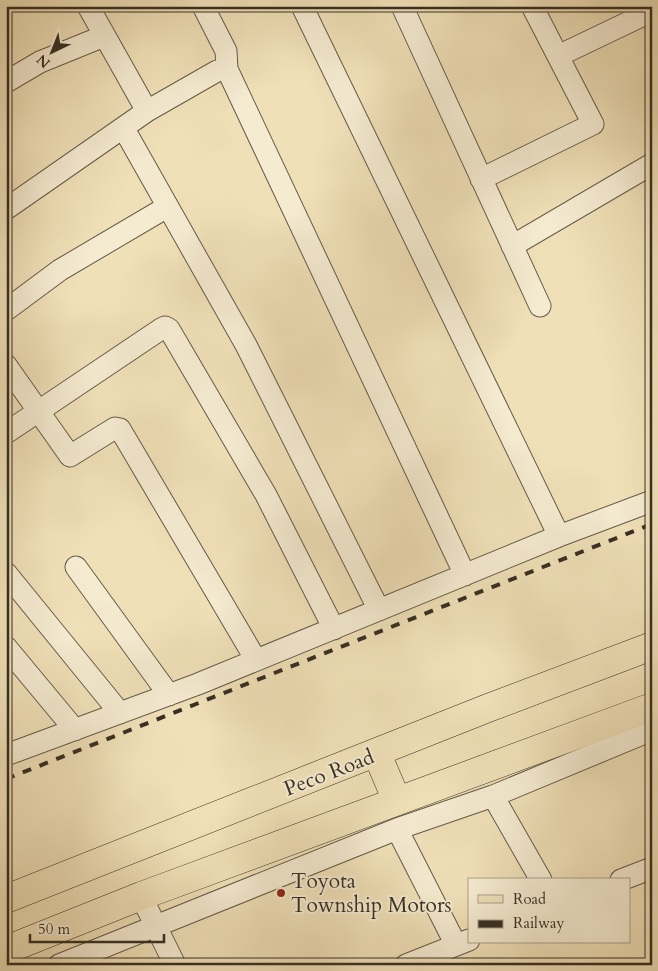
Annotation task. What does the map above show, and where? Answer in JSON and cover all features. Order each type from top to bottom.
[{"type":"main road","name":"Peco Road","points":[[6,899],[377,754],[488,708],[652,646]]},
{"type":"main road","points":[[6,950],[141,896],[397,801],[649,726]]},
{"type":"main road","points":[[377,754],[397,801]]},
{"type":"street","points":[[88,6],[147,112]]},
{"type":"street","points":[[203,6],[226,51],[227,69],[465,575]]},
{"type":"street","points":[[302,6],[559,536]]},
{"type":"street","points":[[402,6],[540,306]]},
{"type":"street","points":[[481,179],[593,124],[532,6]]},
{"type":"street","points":[[558,56],[652,11]]},
{"type":"street","points":[[6,82],[40,62],[99,38],[102,32]]},
{"type":"street","points":[[6,208],[147,112],[217,71]]},
{"type":"street","points":[[124,129],[246,345],[379,610]]},
{"type":"street","points":[[512,246],[652,164]]},
{"type":"street","points":[[6,310],[60,270],[167,207]]},
{"type":"street","points":[[6,433],[161,329],[165,327],[169,329],[266,495],[334,629]]},
{"type":"street","points":[[6,365],[37,412],[70,456],[116,428],[120,429],[256,660]]},
{"type":"street","points":[[6,755],[169,695],[559,536],[652,501]]},
{"type":"street","points":[[76,567],[169,695]]},
{"type":"street","points":[[6,573],[120,713]]},
{"type":"street","points":[[6,647],[75,730]]},
{"type":"street","points":[[59,965],[397,829],[492,796],[649,726]]},
{"type":"street","points":[[492,796],[540,878]]},
{"type":"street","points":[[397,829],[462,942],[406,965]]},
{"type":"street","points":[[305,836],[315,862]]},
{"type":"street","points":[[242,859],[253,888]]},
{"type":"street","points":[[626,878],[652,868]]},
{"type":"street","points":[[141,896],[175,965]]},
{"type":"railway","points":[[6,779],[652,524]]},
{"type":"place","name":"Toyota Township Motors","points":[[281,893]]}]
